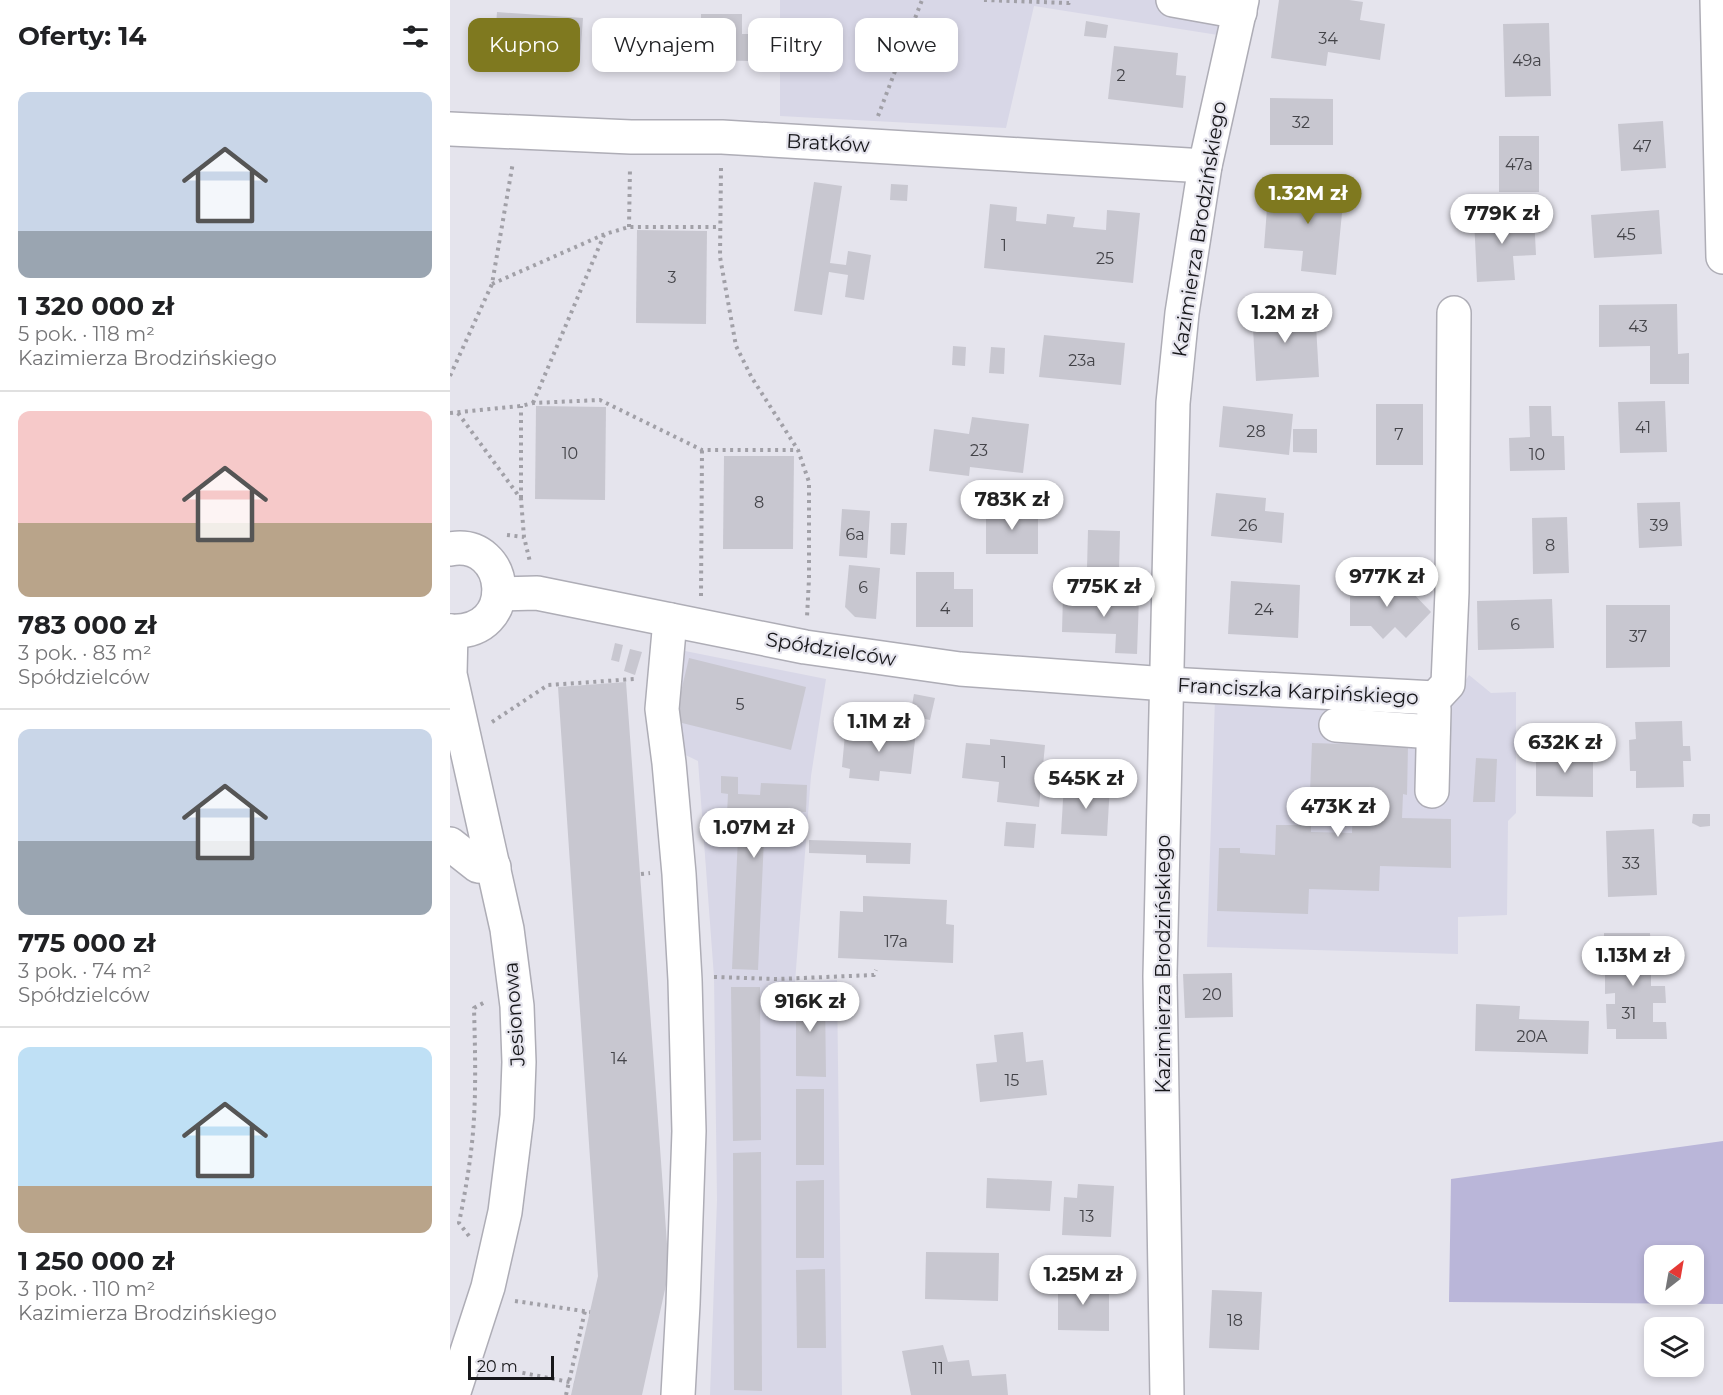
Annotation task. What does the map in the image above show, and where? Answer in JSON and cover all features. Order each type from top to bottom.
[{"type":"street","points":[[1173,0],[1241,6]]},
{"type":"street","points":[[1717,0],[1723,257]]},
{"type":"street","name":"Kazimierza Brodzińskiego","points":[[1167,1395],[1160,976],[1173,403],[1182,313],[1205,166],[1241,6]]},
{"type":"street","name":"Bratków","points":[[450,129],[631,137],[722,137],[1205,166]]},
{"type":"street","name":"Franciszka Karpińskiego","points":[[1167,684],[1435,698],[1448,684],[1452,592],[1454,313]]},
{"type":"street","points":[[450,549],[471,550],[483,557],[493,567],[500,594],[489,619],[465,631],[450,631]]},
{"type":"street","name":"Spółdzielców","points":[[500,594],[537,593],[805,647],[960,669],[1167,684]]},
{"type":"street","points":[[678,1395],[689,1131],[685,980],[679,874],[662,709],[685,623]]},
{"type":"street","name":"Jesionowa","points":[[450,631],[450,674],[453,696],[507,929],[517,1005],[519,1062],[517,1116],[505,1212],[488,1287],[453,1395]]},
{"type":"street","points":[[1432,791],[1435,698]]},
{"type":"street","points":[[1336,726],[1433,732]]},
{"type":"street","points":[[450,844],[478,866],[494,867]]},
{"type":"path","points":[[877,117],[922,0]]},
{"type":"path","points":[[984,0],[1069,3],[1071,0]]},
{"type":"path","points":[[450,376],[492,284],[518,132]]},
{"type":"path","points":[[629,227],[631,137]]},
{"type":"path","points":[[722,137],[720,257],[736,346],[752,378],[798,450],[809,482],[809,579],[805,647]]},
{"type":"path","points":[[492,284],[605,234],[629,227],[720,227]]},
{"type":"path","points":[[533,403],[605,234]]},
{"type":"path","points":[[450,413],[533,403],[600,400],[702,450],[798,450]]},
{"type":"path","points":[[521,406],[521,499],[524,537],[537,593]]},
{"type":"path","points":[[458,413],[521,499]]},
{"type":"path","points":[[685,623],[702,450]]},
{"type":"path","points":[[488,724],[548,685],[640,678]]},
{"type":"path","points":[[685,980],[714,977],[777,979],[874,975],[876,970]]},
{"type":"path","points":[[471,1238],[459,1223],[468,1176],[474,1119],[474,1008],[495,996]]},
{"type":"path","points":[[514,1301],[588,1311],[572,1383],[566,1395]]},
{"type":"path","points":[[468,1348],[572,1383]]},
{"type":"shaded area","points":[[780,0],[1225,0],[1218,35],[1034,6],[1006,128],[780,116],[780,72],[843,72],[843,18],[780,18]]},
{"type":"shaded area","points":[[680,650],[826,679],[811,776],[795,982],[837,980],[842,1395],[710,1395],[717,1200],[714,977],[698,761],[673,749]]},
{"type":"shaded area","points":[[1469,675],[1491,693],[1516,692],[1516,813],[1508,821],[1507,915],[1458,917],[1458,954],[1207,947],[1215,698],[1446,711]]},
{"type":"shaded area","points":[[1723,1141],[1723,1304],[1704,1304],[1704,1245],[1644,1245],[1644,1303],[1449,1302],[1451,1179]]},
{"type":"building","points":[[1279,0],[1363,2],[1360,20],[1385,24],[1380,60],[1328,52],[1326,66],[1271,58]]},
{"type":"building","points":[[497,12],[583,18],[580,60],[580,18],[497,18]]},
{"type":"building","points":[[701,14],[742,14],[742,34],[748,34],[748,61],[736,61],[736,18],[701,18]]},
{"type":"building","points":[[1086,21],[1108,25],[1106,38],[1084,36]]},
{"type":"building","points":[[1549,23],[1551,96],[1505,97],[1503,24]]},
{"type":"building","points":[[1114,46],[1178,53],[1176,75],[1186,76],[1183,108],[1108,99]]},
{"type":"building","points":[[1270,98],[1333,99],[1333,145],[1270,145]]},
{"type":"building","points":[[1663,121],[1666,168],[1621,171],[1618,124]]},
{"type":"building","points":[[1499,136],[1539,136],[1539,192],[1499,192]]},
{"type":"building","points":[[1305,178],[1345,182],[1336,275],[1301,271],[1303,251],[1264,248],[1268,195],[1303,199]]},
{"type":"building","points":[[814,182],[842,186],[830,263],[846,265],[848,251],[871,255],[864,300],[845,297],[848,275],[829,272],[822,315],[794,311]]},
{"type":"building","points":[[891,184],[908,185],[907,201],[890,200]]},
{"type":"building","points":[[990,204],[1017,207],[1016,221],[1046,224],[1047,214],[1075,217],[1073,227],[1106,230],[1107,210],[1140,213],[1133,283],[984,268]]},
{"type":"building","points":[[1659,210],[1662,254],[1594,258],[1591,215]]},
{"type":"building","points":[[1534,215],[1536,255],[1513,256],[1515,280],[1477,282],[1474,218]]},
{"type":"building","points":[[637,230],[707,231],[706,324],[636,323]]},
{"type":"building","points":[[1677,304],[1678,354],[1689,353],[1689,384],[1650,384],[1650,346],[1599,347],[1599,305]]},
{"type":"building","points":[[1315,308],[1319,377],[1256,381],[1252,311]]},
{"type":"building","points":[[1044,335],[1125,343],[1121,385],[1039,377]]},
{"type":"building","points":[[953,346],[966,347],[965,366],[952,365]]},
{"type":"building","points":[[991,347],[1005,348],[1004,374],[989,373]]},
{"type":"building","points":[[1665,401],[1667,452],[1620,453],[1618,402]]},
{"type":"building","points":[[1376,404],[1423,404],[1423,465],[1376,465]]},
{"type":"building","points":[[536,406],[606,407],[605,500],[535,499]]},
{"type":"building","points":[[1223,406],[1293,414],[1289,455],[1219,447]]},
{"type":"building","points":[[1529,406],[1551,406],[1552,436],[1564,436],[1565,470],[1510,471],[1509,438],[1530,437]]},
{"type":"building","points":[[972,417],[1029,424],[1023,473],[970,467],[969,476],[929,471],[934,429],[969,434]]},
{"type":"building","points":[[1293,429],[1317,429],[1317,453],[1293,452]]},
{"type":"building","points":[[724,456],[794,456],[793,549],[723,549]]},
{"type":"building","points":[[1216,493],[1266,498],[1265,511],[1284,513],[1282,543],[1211,536]]},
{"type":"building","points":[[1680,502],[1682,546],[1639,548],[1637,503]]},
{"type":"building","points":[[986,508],[1038,508],[1038,554],[986,554]]},
{"type":"building","points":[[842,509],[870,511],[867,558],[839,556]]},
{"type":"building","points":[[1567,517],[1569,573],[1533,574],[1532,518]]},
{"type":"building","points":[[891,523],[907,523],[905,555],[890,554]]},
{"type":"building","points":[[1088,530],[1120,531],[1119,570],[1087,569]]},
{"type":"building","points":[[849,565],[880,568],[876,619],[855,617],[845,607]]},
{"type":"building","points":[[916,572],[954,572],[954,589],[973,589],[973,627],[916,627]]},
{"type":"building","points":[[1359,580],[1408,582],[1408,588],[1431,612],[1406,638],[1395,627],[1383,639],[1371,626],[1350,626],[1350,596],[1359,596]]},
{"type":"building","points":[[1231,581],[1300,585],[1298,638],[1228,634]]},
{"type":"building","points":[[1063,595],[1139,597],[1137,654],[1115,653],[1116,634],[1062,632]]},
{"type":"building","points":[[1552,599],[1554,648],[1478,650],[1477,601]]},
{"type":"building","points":[[1606,605],[1670,605],[1670,667],[1606,668]]},
{"type":"building","points":[[615,643],[623,645],[619,662],[611,660]]},
{"type":"building","points":[[630,649],[642,652],[635,675],[624,671]]},
{"type":"building","points":[[689,658],[806,687],[791,750],[674,721]]},
{"type":"building","points":[[626,682],[669,1271],[642,1395],[571,1395],[598,1276],[558,687]]},
{"type":"building","points":[[914,694],[935,698],[930,720],[910,716]]},
{"type":"building","points":[[1682,721],[1683,746],[1690,746],[1691,761],[1683,761],[1684,787],[1636,788],[1636,771],[1630,771],[1629,740],[1636,739],[1635,722]]},
{"type":"building","points":[[864,726],[916,732],[911,774],[880,771],[879,781],[849,778],[850,769],[842,767],[845,734],[863,736]]},
{"type":"building","points":[[990,739],[1045,745],[1039,807],[997,802],[999,782],[962,778],[966,743],[990,745]]},
{"type":"building","points":[[1312,743],[1408,746],[1407,795],[1403,794],[1402,818],[1451,819],[1451,868],[1380,866],[1379,891],[1309,889],[1308,914],[1217,911],[1219,848],[1240,848],[1240,853],[1275,855],[1276,825],[1311,825],[1311,832],[1352,833],[1353,803],[1371,803],[1372,794],[1310,792]]},
{"type":"building","points":[[1536,751],[1593,751],[1593,797],[1536,796]]},
{"type":"building","points":[[1476,758],[1497,759],[1495,802],[1473,802]]},
{"type":"building","points":[[721,776],[738,777],[738,794],[760,795],[761,783],[807,785],[806,812],[759,810],[758,817],[765,817],[758,970],[732,969],[739,815],[727,814],[728,794],[721,793]]},
{"type":"building","points":[[1064,783],[1110,785],[1107,836],[1061,834]]},
{"type":"building","points":[[1693,814],[1710,814],[1710,826],[1700,827],[1692,823]]},
{"type":"building","points":[[1006,822],[1036,824],[1034,848],[1004,846]]},
{"type":"building","points":[[1654,829],[1657,895],[1608,897],[1606,831]]},
{"type":"building","points":[[809,840],[911,843],[910,864],[866,863],[866,855],[809,853]]},
{"type":"building","points":[[863,896],[947,900],[946,924],[954,925],[953,963],[838,958],[840,911],[863,912]]},
{"type":"building","points":[[1604,933],[1650,933],[1651,951],[1664,951],[1664,968],[1651,968],[1651,986],[1665,986],[1666,1003],[1653,1003],[1653,1022],[1666,1022],[1667,1039],[1616,1039],[1616,1029],[1607,1029],[1606,1004],[1615,1004],[1615,993],[1605,994],[1605,969],[1614,969],[1614,958],[1604,958]]},
{"type":"building","points":[[1232,973],[1233,1017],[1185,1018],[1183,974]]},
{"type":"building","points":[[796,985],[816,985],[816,997],[825,997],[826,1077],[796,1076]]},
{"type":"building","points":[[731,987],[760,987],[761,1140],[733,1141]]},
{"type":"building","points":[[1476,1004],[1520,1006],[1519,1019],[1589,1021],[1588,1054],[1475,1051]]},
{"type":"building","points":[[1023,1032],[1026,1062],[1043,1060],[1047,1095],[980,1102],[976,1064],[997,1062],[994,1035]]},
{"type":"building","points":[[796,1089],[824,1089],[824,1165],[796,1165]]},
{"type":"building","points":[[761,1152],[762,1391],[734,1390],[733,1153]]},
{"type":"building","points":[[987,1178],[1052,1181],[1050,1211],[986,1208]]},
{"type":"building","points":[[824,1180],[824,1258],[796,1258],[796,1181]]},
{"type":"building","points":[[1078,1184],[1114,1186],[1111,1237],[1062,1235],[1064,1197],[1077,1198]]},
{"type":"building","points":[[926,1252],[999,1253],[998,1301],[925,1299]]},
{"type":"building","points":[[825,1269],[826,1348],[797,1348],[796,1270]]},
{"type":"building","points":[[1058,1281],[1109,1282],[1109,1331],[1058,1330]]},
{"type":"building","points":[[1212,1290],[1262,1292],[1259,1350],[1209,1348]]},
{"type":"building","points":[[943,1345],[948,1362],[969,1360],[972,1376],[1006,1374],[1008,1395],[911,1395],[902,1351]]}]
